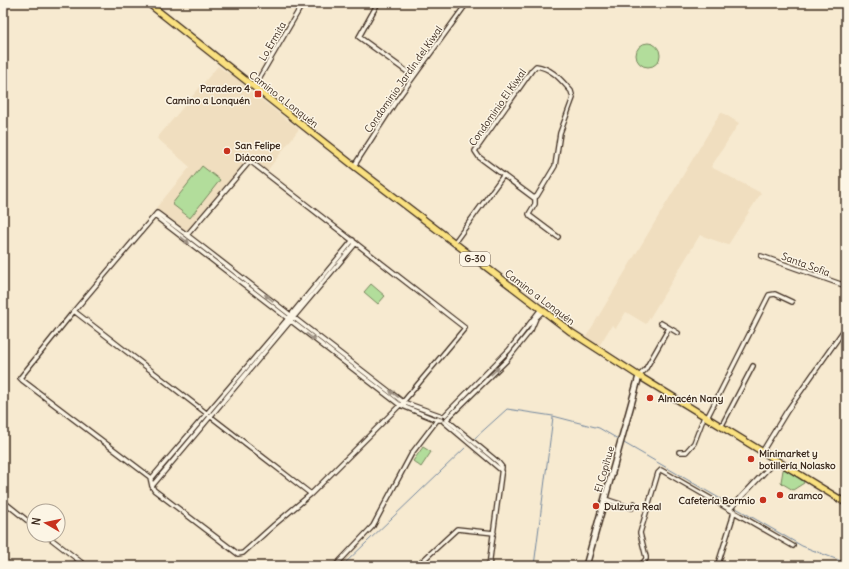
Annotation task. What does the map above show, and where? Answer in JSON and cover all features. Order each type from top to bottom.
[{"type":"main road","name":"Camino a Lonquén","points":[[148,3],[354,166],[577,336],[721,427],[846,503]]},
{"type":"main road","name":"El Copihue","points":[[586,566],[639,376]]},
{"type":"street","name":"Lo Ermita","points":[[254,87],[303,3]]},
{"type":"street","points":[[378,3],[358,37],[413,76]]},
{"type":"street","name":"Condominio Jardín del Kiwal","points":[[354,166],[413,76],[467,3]]},
{"type":"street","name":"Condominio El Kiwal","points":[[538,66],[547,69],[571,91],[573,98],[561,131],[554,169],[535,198],[503,176],[477,155],[475,150],[534,68],[538,66]]},
{"type":"street","points":[[156,215],[74,311],[21,376],[21,379],[151,479],[154,490],[240,554],[311,494],[403,402],[465,328],[250,161],[187,235]]},
{"type":"street","points":[[454,243],[503,176]]},
{"type":"street","points":[[535,198],[536,203],[529,214],[530,216],[558,237]]},
{"type":"street","points":[[156,215],[187,235],[403,402],[443,418],[500,463],[502,471],[489,566]]},
{"type":"street","points":[[156,215],[400,405],[443,418]]},
{"type":"street","points":[[151,479],[293,316],[354,241]]},
{"type":"street","name":"Santa Sofia","points":[[761,256],[846,286]]},
{"type":"street","points":[[679,452],[686,452],[694,443],[769,295],[775,294],[792,302]]},
{"type":"street","points":[[335,566],[373,526],[412,453],[443,418],[505,354],[542,310]]},
{"type":"street","points":[[74,311],[311,494]]},
{"type":"street","points":[[661,323],[678,332]]},
{"type":"street","points":[[762,452],[787,411],[846,327]]},
{"type":"street","points":[[639,376],[645,370],[670,328]]},
{"type":"street","points":[[721,427],[753,366]]},
{"type":"street","points":[[152,486],[209,414]]},
{"type":"street","points":[[718,564],[732,520],[732,510],[776,460]]},
{"type":"street","points":[[641,565],[646,557],[640,533],[659,471],[663,470],[794,546]]},
{"type":"street","points":[[605,499],[632,508],[634,503]]},
{"type":"street","points":[[3,501],[26,520]]},
{"type":"street","points":[[417,566],[457,529],[494,532]]},
{"type":"street","points":[[56,543],[86,566]]},
{"type":"shaded area","name":"San Felipe Diácono","points":[[218,66],[226,72],[234,75],[246,88],[299,129],[267,171],[245,154],[242,158],[246,161],[187,232],[156,208],[190,167],[157,138]]},
{"type":"shaded area","points":[[721,112],[739,123],[711,167],[761,193],[728,245],[700,235],[646,324],[626,312],[616,328],[612,325],[599,346],[586,337]]},
{"type":"green space","points":[[648,43],[656,47],[660,55],[656,63],[648,67],[640,63],[636,55],[640,47]]},
{"type":"green space","points":[[202,166],[220,180],[190,218],[172,204]]},
{"type":"green space","points":[[371,284],[385,296],[378,304],[364,292]]},
{"type":"green space","points":[[423,447],[431,452],[421,467],[413,461]]},
{"type":"green space","points":[[785,469],[804,483],[793,490],[783,484],[781,482],[783,470]]},
{"type":"waterway","points":[[475,438],[507,409],[553,416],[599,428],[618,439]]},
{"type":"waterway","points":[[534,566],[553,417]]},
{"type":"waterway","points":[[624,443],[731,505]]},
{"type":"waterway","points":[[342,566],[466,447]]},
{"type":"waterway","points":[[736,508],[802,546],[846,563]]},
{"type":"place","name":"Paradero 4 Camino a Lonquén","points":[[258,94]]},
{"type":"place","name":"San Felipe Diácono","points":[[227,151]]},
{"type":"place","name":"Almacén Nany","points":[[650,398]]},
{"type":"place","name":"Minimarket y botillería Nolasko","points":[[751,459]]},
{"type":"place","name":"aramco","points":[[780,495]]},
{"type":"place","name":"Cafetería Bormio","points":[[763,500]]},
{"type":"place","name":"Dulzura Real","points":[[596,506]]}]
